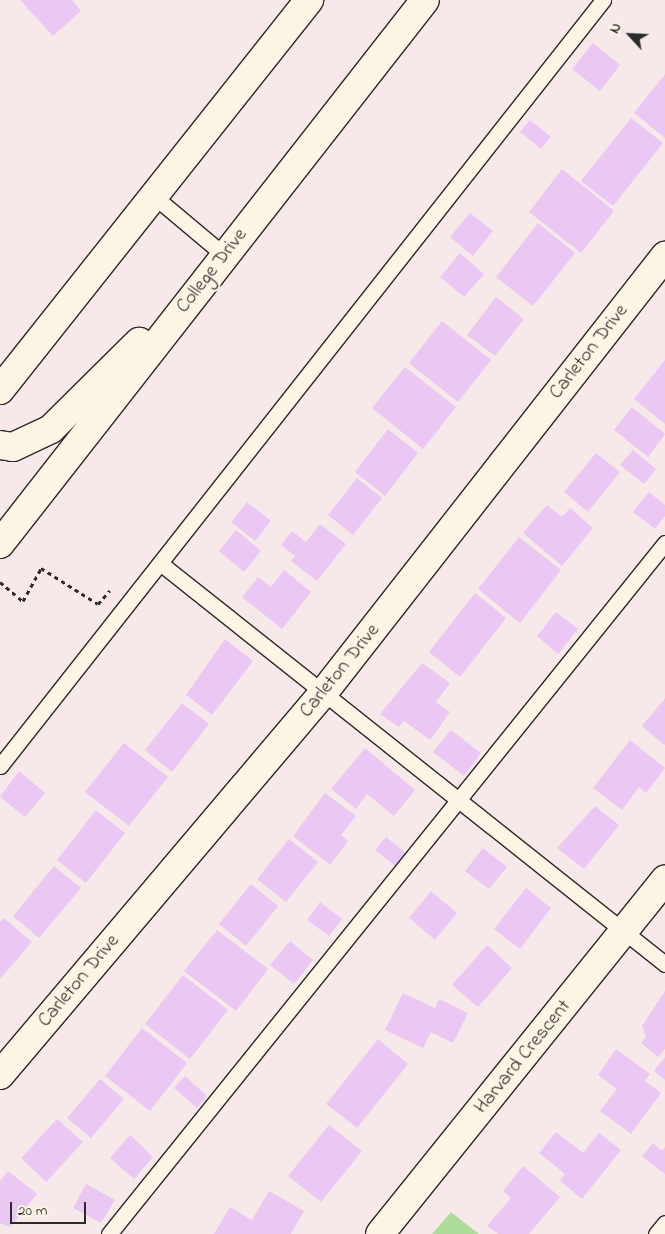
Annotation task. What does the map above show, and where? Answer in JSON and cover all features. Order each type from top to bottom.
[{"type":"main road","points":[[0,390],[155,197],[309,0]]},
{"type":"main road","name":"College Drive","points":[[0,544],[425,0]]},
{"type":"main road","points":[[0,445],[13,447],[52,429],[224,255]]},
{"type":"main road","name":"Carleton Drive","points":[[0,1075],[324,692],[665,256]]},
{"type":"main road","name":"Harvard Crescent","points":[[380,1234],[665,879]]},
{"type":"lane","points":[[0,766],[603,0]]},
{"type":"lane","points":[[155,197],[224,255]]},
{"type":"lane","points":[[109,1234],[461,801],[665,543]]},
{"type":"lane","points":[[160,564],[665,964]]},
{"type":"lane","points":[[656,1234],[665,1223]]},
{"type":"path","points":[[0,582],[23,601],[41,568],[98,604],[116,583]]},
{"type":"green space","points":[[451,1212],[479,1234],[432,1234]]},
{"type":"building","points":[[20,0],[72,0],[81,11],[53,36]]},
{"type":"building","points":[[593,43],[620,65],[600,91],[572,69]]},
{"type":"building","points":[[665,74],[665,138],[634,113]]},
{"type":"building","points":[[631,118],[663,143],[613,206],[581,181]]},
{"type":"building","points":[[530,120],[551,137],[541,149],[520,132]]},
{"type":"building","points":[[562,169],[614,211],[581,253],[529,212]]},
{"type":"building","points":[[470,213],[493,231],[473,256],[450,237]]},
{"type":"building","points":[[538,223],[575,253],[533,306],[496,277]]},
{"type":"building","points":[[460,253],[484,274],[464,297],[440,277]]},
{"type":"building","points":[[496,297],[524,319],[495,356],[467,335]]},
{"type":"building","points":[[442,321],[491,360],[458,402],[409,363]]},
{"type":"building","points":[[665,360],[665,424],[634,399]]},
{"type":"building","points":[[405,367],[456,407],[423,449],[372,408]]},
{"type":"building","points":[[632,407],[665,434],[648,457],[614,430]]},
{"type":"building","points":[[388,429],[418,453],[385,496],[355,472]]},
{"type":"building","points":[[633,450],[656,469],[644,484],[620,465]]},
{"type":"building","points":[[596,453],[620,472],[588,512],[564,492]]},
{"type":"building","points":[[357,478],[382,498],[353,535],[328,515]]},
{"type":"building","points":[[649,492],[665,505],[665,516],[655,529],[633,512]]},
{"type":"building","points":[[247,502],[271,521],[255,541],[231,522]]},
{"type":"building","points":[[547,505],[562,517],[570,508],[593,528],[562,566],[523,533]]},
{"type":"building","points":[[320,524],[346,544],[317,581],[291,561],[295,556],[281,545],[292,531],[306,542]]},
{"type":"building","points":[[236,530],[261,551],[244,572],[219,551]]},
{"type":"building","points":[[519,537],[561,570],[520,623],[478,589]]},
{"type":"building","points":[[284,570],[311,592],[282,629],[242,597],[258,577],[271,587]]},
{"type":"building","points":[[475,593],[506,618],[460,677],[429,652]]},
{"type":"building","points":[[556,612],[578,629],[558,654],[537,636]]},
{"type":"building","points":[[225,639],[253,661],[212,715],[186,695]]},
{"type":"building","points":[[422,663],[450,683],[436,702],[450,712],[430,740],[404,721],[399,727],[380,714]]},
{"type":"building","points":[[665,698],[665,744],[664,745],[642,726]]},
{"type":"building","points":[[182,703],[209,724],[172,772],[145,750]]},
{"type":"building","points":[[451,730],[481,753],[464,776],[433,752]]},
{"type":"building","points":[[630,740],[665,768],[646,793],[639,787],[622,810],[593,788]]},
{"type":"building","points":[[124,743],[168,777],[129,826],[85,792]]},
{"type":"building","points":[[365,748],[415,790],[394,816],[367,794],[356,809],[331,789]]},
{"type":"building","points":[[19,771],[45,793],[25,817],[0,797]]},
{"type":"building","points":[[325,793],[356,816],[341,835],[348,841],[330,865],[293,836]]},
{"type":"building","points":[[595,806],[619,825],[584,869],[557,848]]},
{"type":"building","points":[[96,810],[125,833],[86,883],[57,860]]},
{"type":"building","points":[[386,837],[406,853],[395,866],[375,850]]},
{"type":"building","points":[[289,839],[318,862],[286,902],[257,879]]},
{"type":"building","points":[[483,848],[507,867],[489,889],[465,871]]},
{"type":"building","points":[[54,866],[81,888],[39,938],[13,916]]},
{"type":"building","points":[[251,884],[278,906],[246,946],[219,924]]},
{"type":"building","points":[[526,888],[551,908],[520,949],[494,929]]},
{"type":"building","points":[[431,891],[457,913],[435,940],[409,918]]},
{"type":"building","points":[[320,902],[342,919],[329,936],[307,920]]},
{"type":"building","points":[[4,918],[32,942],[0,979],[0,922]]},
{"type":"building","points":[[217,930],[268,969],[236,1011],[184,971]]},
{"type":"building","points":[[290,941],[313,960],[294,984],[270,965]]},
{"type":"building","points":[[487,945],[512,968],[478,1007],[452,985]]},
{"type":"building","points":[[183,975],[228,1010],[190,1059],[145,1024]]},
{"type":"building","points":[[665,991],[665,1049],[658,1057],[641,1043],[646,1037],[642,1026]]},
{"type":"building","points":[[403,993],[435,1008],[439,999],[468,1013],[453,1043],[431,1032],[423,1048],[385,1030]]},
{"type":"building","points":[[142,1028],[187,1063],[150,1111],[105,1076]]},
{"type":"building","points":[[378,1039],[408,1064],[357,1128],[326,1104]]},
{"type":"building","points":[[616,1049],[650,1074],[645,1081],[661,1093],[631,1134],[600,1111],[617,1089],[598,1075]]},
{"type":"building","points":[[665,1057],[665,1080],[654,1071]]},
{"type":"building","points":[[185,1076],[207,1096],[197,1108],[174,1088]]},
{"type":"building","points":[[100,1079],[124,1099],[91,1138],[67,1118]]},
{"type":"building","points":[[57,1119],[83,1142],[46,1182],[21,1158]]},
{"type":"building","points":[[329,1125],[362,1151],[321,1202],[288,1176]]},
{"type":"building","points":[[556,1132],[583,1153],[599,1133],[621,1150],[582,1199],[560,1181],[565,1174],[539,1153]]},
{"type":"building","points":[[130,1135],[153,1157],[134,1179],[110,1158]]},
{"type":"building","points":[[653,1143],[662,1151],[665,1147],[665,1174],[642,1156]]},
{"type":"building","points":[[523,1166],[560,1197],[529,1234],[498,1234],[487,1226],[511,1198],[503,1191]]},
{"type":"building","points":[[8,1171],[37,1194],[10,1227],[0,1223],[0,1181]]},
{"type":"building","points":[[86,1184],[115,1200],[101,1223],[73,1208]]},
{"type":"building","points":[[269,1191],[304,1211],[291,1234],[214,1234],[230,1207],[252,1220]]}]
